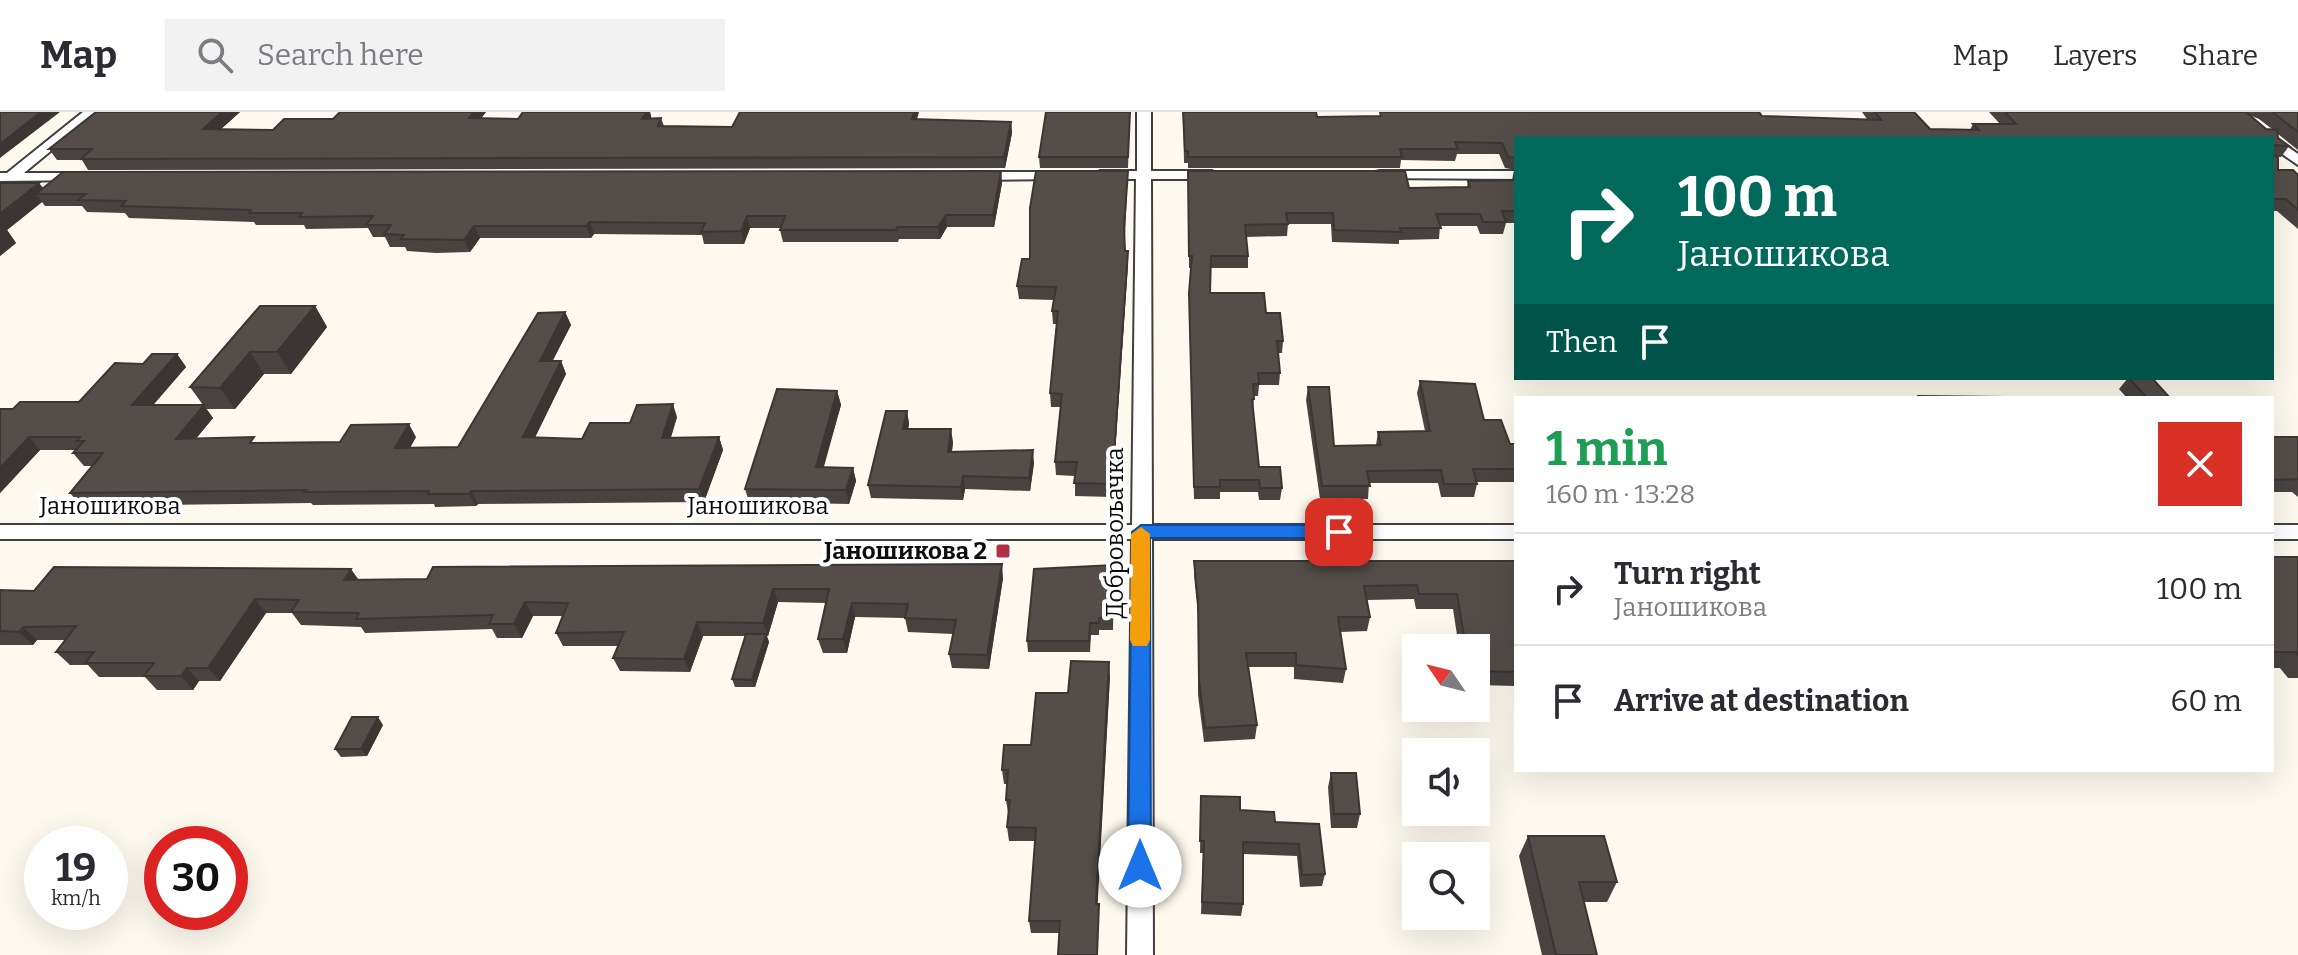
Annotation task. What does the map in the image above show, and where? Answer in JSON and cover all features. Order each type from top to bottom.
[{"type":"street","points":[[4,180],[91,112]]},
{"type":"street","name":"Добровољачка","points":[[1140,955],[1144,112]]},
{"type":"street","points":[[2274,142],[2298,161]]},
{"type":"street","points":[[953,176],[1231,175]]},
{"type":"street","points":[[1358,175],[1514,175]]},
{"type":"street","points":[[4,180],[96,177]]},
{"type":"street","name":"Јаношикова","points":[[0,532],[1514,532]]},
{"type":"street","points":[[2274,532],[2298,532]]},
{"type":"building","points":[[0,112],[41,112],[0,144]]},
{"type":"building","points":[[96,112],[222,112],[203,129],[273,130],[284,119],[333,119],[340,112],[474,112],[469,118],[518,119],[523,112],[647,112],[642,119],[661,118],[658,126],[732,127],[740,112],[914,112],[912,119],[1011,122],[1004,157],[81,159],[92,149],[49,149]]},
{"type":"building","points":[[1046,112],[1130,112],[1128,157],[1039,157]]},
{"type":"building","points":[[1183,112],[1316,112],[1317,117],[1381,116],[1380,112],[1759,112],[1762,116],[1881,120],[1875,112],[1914,112],[1930,129],[1979,130],[1973,124],[2016,124],[2005,112],[2246,112],[2266,129],[2277,130],[2278,138],[2289,146],[2274,145],[2274,136],[1514,136],[1514,158],[1508,157],[1502,143],[1455,142],[1458,149],[1400,149],[1402,157],[1188,157],[1188,151],[1185,151]]},
{"type":"building","points":[[2272,112],[2298,112],[2298,132]]},
{"type":"building","points":[[2274,155],[2278,158],[2278,170],[2293,170],[2298,175],[2298,210],[2286,199],[2274,199]]},
{"type":"building","points":[[1001,171],[993,215],[946,215],[938,227],[897,227],[896,230],[780,230],[785,216],[747,216],[741,231],[701,232],[705,223],[590,222],[586,226],[474,226],[464,240],[401,239],[404,235],[384,234],[391,225],[366,225],[373,216],[299,217],[302,213],[121,206],[126,201],[78,200],[86,194],[36,194],[63,172]]},
{"type":"building","points":[[1036,171],[1128,171],[1124,227],[1125,251],[1128,251],[1112,484],[1074,483],[1077,462],[1055,462],[1062,394],[1050,393],[1058,311],[1052,311],[1056,287],[1017,286],[1022,259],[1030,259],[1030,208]]},
{"type":"building","points":[[1188,171],[1405,171],[1409,188],[1470,187],[1468,181],[1514,180],[1514,211],[1502,211],[1506,222],[1483,222],[1480,214],[1436,214],[1441,228],[1400,228],[1401,232],[1334,230],[1333,213],[1286,213],[1288,224],[1245,225],[1248,256],[1211,256],[1210,293],[1264,293],[1266,313],[1280,313],[1283,341],[1277,341],[1280,373],[1258,373],[1259,384],[1253,384],[1252,399],[1259,467],[1280,467],[1282,488],[1260,488],[1259,480],[1220,480],[1220,487],[1194,487],[1189,293],[1192,256],[1189,256]]},
{"type":"building","points":[[0,183],[39,183],[0,214]]},
{"type":"building","points":[[260,306],[315,306],[277,352],[250,352],[220,388],[190,387]]},
{"type":"building","points":[[565,312],[540,361],[561,361],[523,437],[582,439],[590,423],[630,423],[637,405],[673,404],[662,438],[719,437],[699,489],[471,491],[469,494],[428,494],[429,491],[304,492],[306,490],[70,493],[103,453],[73,453],[84,441],[77,441],[80,437],[29,437],[0,468],[0,409],[13,409],[20,402],[79,402],[115,363],[143,364],[152,354],[177,354],[132,405],[204,405],[176,439],[254,437],[250,443],[340,442],[351,425],[409,424],[395,448],[458,447],[538,313]]},
{"type":"building","points":[[2131,380],[2154,380],[2168,396],[2145,396]]},
{"type":"building","points":[[1420,381],[1475,384],[1484,420],[1501,420],[1510,444],[1514,444],[1514,469],[1473,469],[1477,484],[1444,484],[1441,470],[1367,471],[1370,486],[1322,486],[1308,387],[1329,387],[1334,446],[1381,445],[1378,432],[1430,431]]},
{"type":"building","points":[[777,389],[837,391],[816,467],[853,468],[846,490],[745,489]]},
{"type":"building","points":[[886,411],[907,411],[903,429],[951,429],[948,452],[1033,450],[1029,478],[963,476],[961,487],[868,485]]},
{"type":"building","points":[[2274,437],[2298,437],[2298,479],[2274,480]]},
{"type":"building","points":[[2274,557],[2298,557],[2298,655],[2296,652],[2274,652]]},
{"type":"building","points":[[1194,561],[1514,561],[1514,672],[1490,671],[1490,634],[1464,634],[1457,594],[1419,594],[1417,585],[1364,586],[1370,617],[1338,617],[1346,669],[1296,665],[1296,653],[1246,653],[1257,725],[1205,728],[1199,681]]},
{"type":"building","points":[[1002,564],[987,655],[949,654],[956,620],[905,618],[908,604],[852,603],[843,639],[818,639],[829,589],[773,589],[763,623],[697,622],[684,659],[613,658],[624,632],[556,633],[568,603],[525,602],[514,624],[489,624],[493,615],[356,619],[359,613],[291,612],[299,600],[255,599],[208,668],[187,668],[181,676],[144,676],[154,663],[85,663],[94,652],[56,652],[76,626],[23,627],[19,632],[0,631],[0,590],[34,591],[54,567],[351,569],[344,580],[427,579],[433,567]]},
{"type":"building","points":[[1114,565],[1112,618],[1099,618],[1099,623],[1090,623],[1089,641],[1027,641],[1034,569]]},
{"type":"building","points":[[746,634],[766,634],[752,680],[732,679]]},
{"type":"building","points":[[1071,661],[1109,662],[1096,904],[1099,904],[1097,955],[1058,955],[1060,921],[1029,921],[1036,828],[1007,827],[1010,800],[1006,800],[1008,770],[1002,770],[1004,745],[1031,745],[1036,693],[1068,693]]},
{"type":"building","points":[[352,717],[378,717],[361,749],[335,749]]},
{"type":"building","points":[[1331,773],[1356,773],[1360,814],[1334,814]]},
{"type":"building","points":[[1201,796],[1240,797],[1240,810],[1274,812],[1275,822],[1319,824],[1325,874],[1302,875],[1299,844],[1243,842],[1243,904],[1202,902],[1204,841],[1200,841]]},
{"type":"building","points":[[1528,836],[1604,836],[1617,882],[1579,882],[1597,955],[1556,955]]},
{"type":"slow traffic","points":[[1140,640],[1141,534]]},
{"type":"place","name":"Јаношикова 2","points":[[1003,551]]},
{"type":"route","points":[[1140,866],[1141,532],[1339,532]]}]
